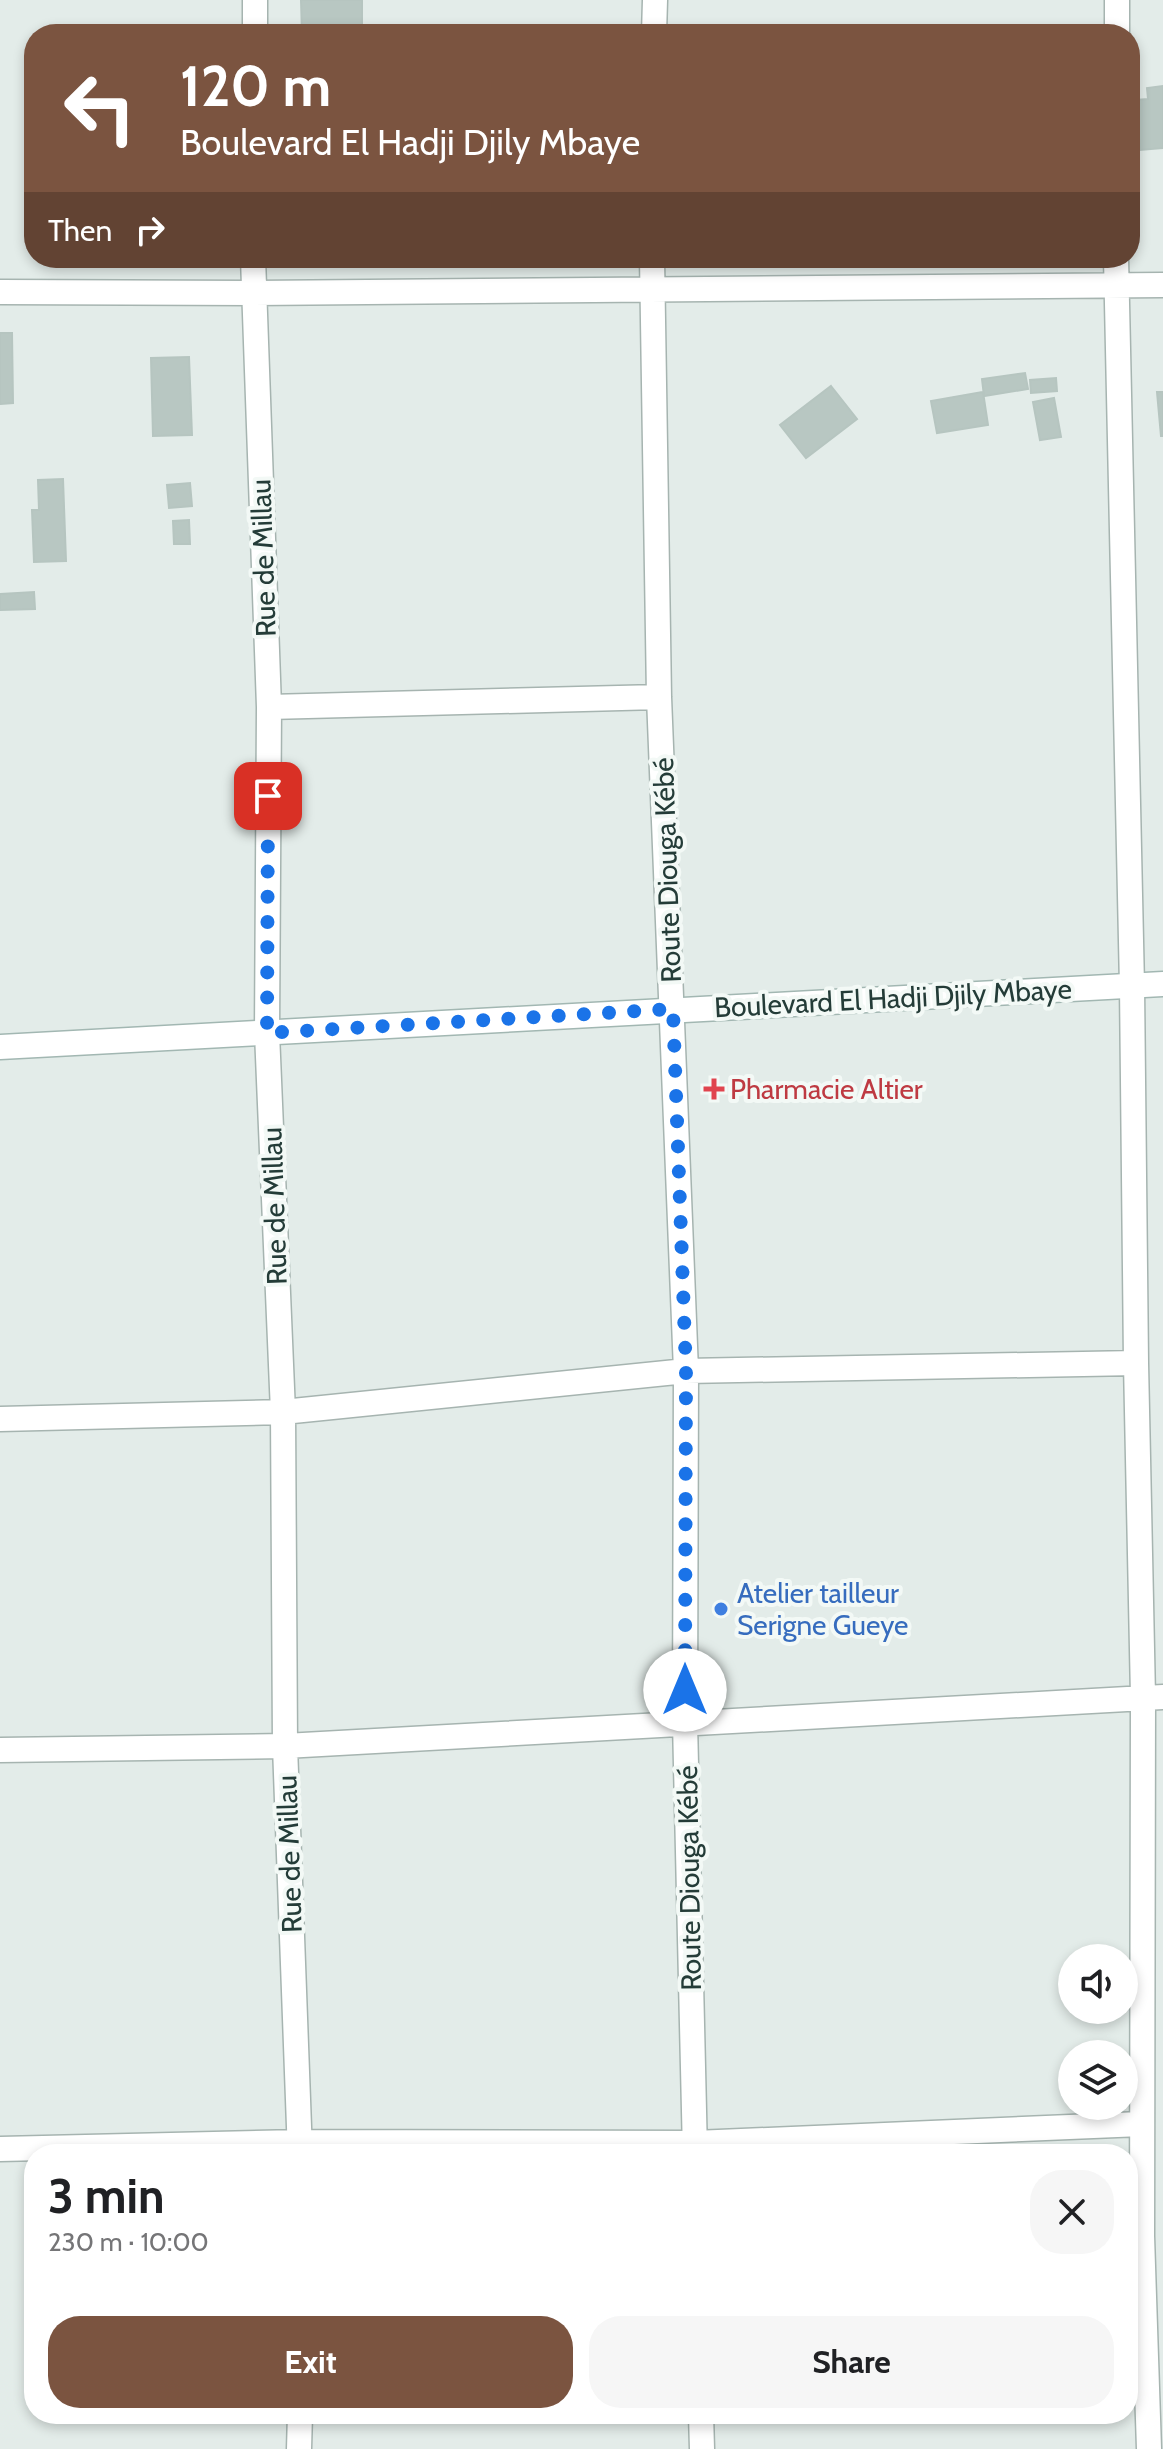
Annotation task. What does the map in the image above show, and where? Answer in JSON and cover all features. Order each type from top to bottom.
[{"type":"street","points":[[255,0],[255,24]]},
{"type":"street","points":[[654,24],[655,0]]},
{"type":"street","points":[[1117,0],[1117,24]]},
{"type":"street","name":"Rue de Millau","points":[[253,268],[269,707],[267,1033],[283,1412],[285,1746],[300,2144]]},
{"type":"street","name":"Route Diouga Kébé","points":[[652,268],[659,697],[686,1371],[685,1722],[695,2144]]},
{"type":"street","points":[[1116,268],[1132,986],[1136,1363],[1153,1697],[1141,2124],[1153,2235],[1149,2449]]},
{"type":"street","points":[[0,292],[253,293],[1163,285]]},
{"type":"street","points":[[269,707],[659,697]]},
{"type":"street","name":"Boulevard El Hadji Djily Mbaye","points":[[0,1047],[1163,984]]},
{"type":"street","points":[[0,1419],[283,1412],[686,1371],[1136,1363]]},
{"type":"street","points":[[0,1750],[285,1746],[1153,1697]]},
{"type":"street","points":[[784,2144],[1141,2124]]},
{"type":"street","points":[[0,2149],[24,2149]]},
{"type":"street","points":[[299,2449],[300,2424]]},
{"type":"street","points":[[701,2424],[702,2449]]},
{"type":"building","points":[[301,0],[362,0],[362,24],[302,24]]},
{"type":"building","points":[[1163,86],[1163,148],[1140,150],[1140,100],[1148,99],[1147,88]]},
{"type":"building","points":[[0,333],[12,333],[13,403],[0,404]]},
{"type":"building","points":[[189,357],[192,435],[153,436],[151,358]]},
{"type":"building","points":[[1025,373],[1028,389],[984,396],[982,379]]},
{"type":"building","points":[[1056,378],[1057,391],[1031,393],[1030,380]]},
{"type":"building","points":[[831,386],[857,419],[806,458],[780,425]]},
{"type":"building","points":[[983,392],[988,425],[937,433],[931,401]]},
{"type":"building","points":[[1157,392],[1163,392],[1163,436],[1161,436]]},
{"type":"building","points":[[1054,398],[1061,437],[1040,440],[1033,402]]},
{"type":"building","points":[[63,479],[66,561],[34,562],[32,510],[39,510],[38,480]]},
{"type":"building","points":[[190,483],[192,506],[169,508],[167,485]]},
{"type":"building","points":[[189,520],[190,544],[174,544],[173,521]]},
{"type":"building","points":[[34,592],[35,609],[0,610],[0,594]]},
{"type":"place","name":"Pharmacie Altier","points":[[714,1089]]},
{"type":"place","name":"Atelier tailleur Serigne Gueye","points":[[721,1609]]},
{"type":"route","points":[[268,796],[267,1033],[673,1009],[686,1371],[685,1690]]}]
